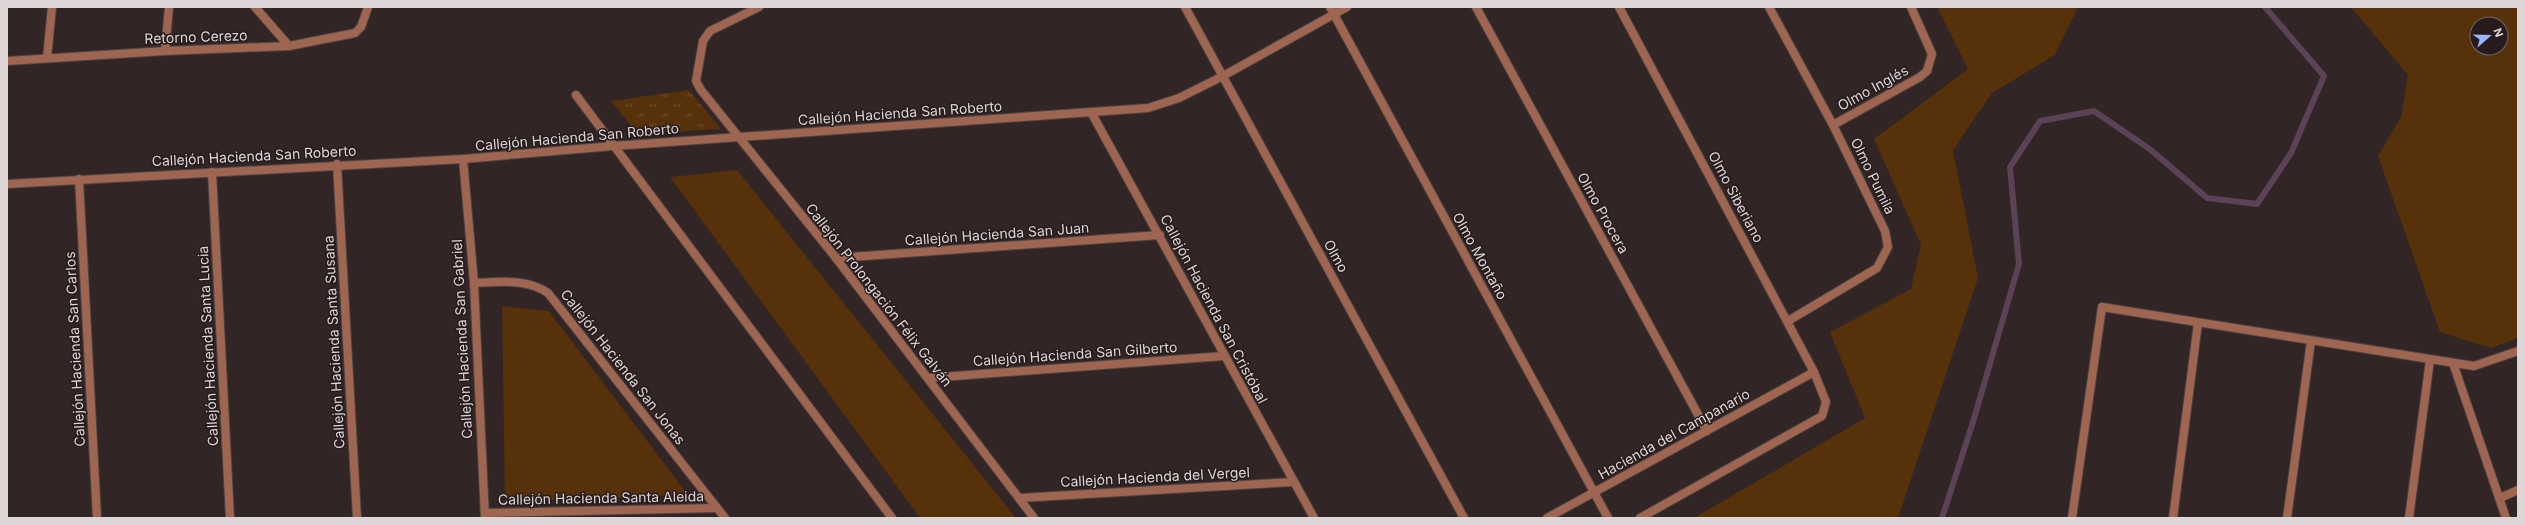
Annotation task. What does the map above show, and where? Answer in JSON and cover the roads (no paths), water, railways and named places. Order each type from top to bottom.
[{"type":"street","points":[[47,58],[52,7]]},
{"type":"street","points":[[165,51],[169,7]]},
{"type":"street","points":[[255,7],[289,46]]},
{"type":"street","name":"Retorno Cerezo","points":[[7,61],[165,51],[289,46],[355,33],[361,27],[368,7]]},
{"type":"street","name":"Callejón Prolongación Félix Galván","points":[[759,7],[710,31],[703,42],[696,80],[701,90],[836,258],[1034,518]]},
{"type":"street","name":"Olmo","points":[[1185,7],[1464,518]]},
{"type":"street","name":"Callejón Hacienda San Roberto","points":[[7,184],[337,164],[463,159],[613,146],[1148,108],[1167,103],[1223,76],[1332,11],[1347,7]]},
{"type":"street","name":"Olmo Procera","points":[[1476,7],[1706,431]]},
{"type":"street","name":"Olmo Siberiano","points":[[1619,7],[1788,321],[1814,372],[1826,402],[1822,416],[1640,518]]},
{"type":"street","name":"Olmo Pumila","points":[[1769,7],[1833,124],[1885,231],[1888,247],[1877,268],[1788,321]]},
{"type":"street","name":"Olmo Inglés","points":[[1833,124],[1920,77],[1927,71],[1932,54],[1911,7]]},
{"type":"street","name":"Olmo Montaño","points":[[1332,11],[1608,518]]},
{"type":"street","points":[[576,95],[892,518]]},
{"type":"street","name":"Callejón Hacienda San Cristóbal","points":[[1091,112],[1160,235],[1224,356],[1314,518]]},
{"type":"street","name":"Callejón Hacienda San Gabriel","points":[[463,159],[474,283],[485,516]]},
{"type":"street","name":"Callejón Hacienda Santa Susana","points":[[337,164],[357,518]]},
{"type":"street","name":"Callejón Hacienda Santa Lucia","points":[[212,172],[230,518]]},
{"type":"street","name":"Callejón Hacienda San Carlos","points":[[79,180],[97,518]]},
{"type":"street","name":"Callejón Hacienda San Juan","points":[[836,258],[1160,235]]},
{"type":"street","name":"Callejón Hacienda San Jonas","points":[[474,283],[520,282],[540,287],[548,293],[725,518]]},
{"type":"street","points":[[2072,518],[2102,307],[2474,366],[2518,351]]},
{"type":"street","points":[[2173,518],[2198,323]]},
{"type":"street","points":[[2287,518],[2311,341]]},
{"type":"street","name":"Callejón Hacienda San Gilberto","points":[[928,378],[1224,356]]},
{"type":"street","points":[[2409,518],[2430,360]]},
{"type":"street","points":[[2453,363],[2506,518]]},
{"type":"street","name":"Hacienda del Campanario","points":[[1546,518],[1814,372]]},
{"type":"street","name":"Callejón Hacienda del Vergel","points":[[1019,498],[1293,482]]},
{"type":"street","points":[[2500,498],[2518,490]]},
{"type":"street","name":"Callejón Hacienda Santa Aleida","points":[[485,516],[717,508]]},
{"type":"waterway","points":[[1942,518],[1973,422],[2019,264],[2010,167],[2040,121],[2094,111],[2151,150],[2207,198],[2257,204],[2291,153],[2324,76],[2265,7]]}]
